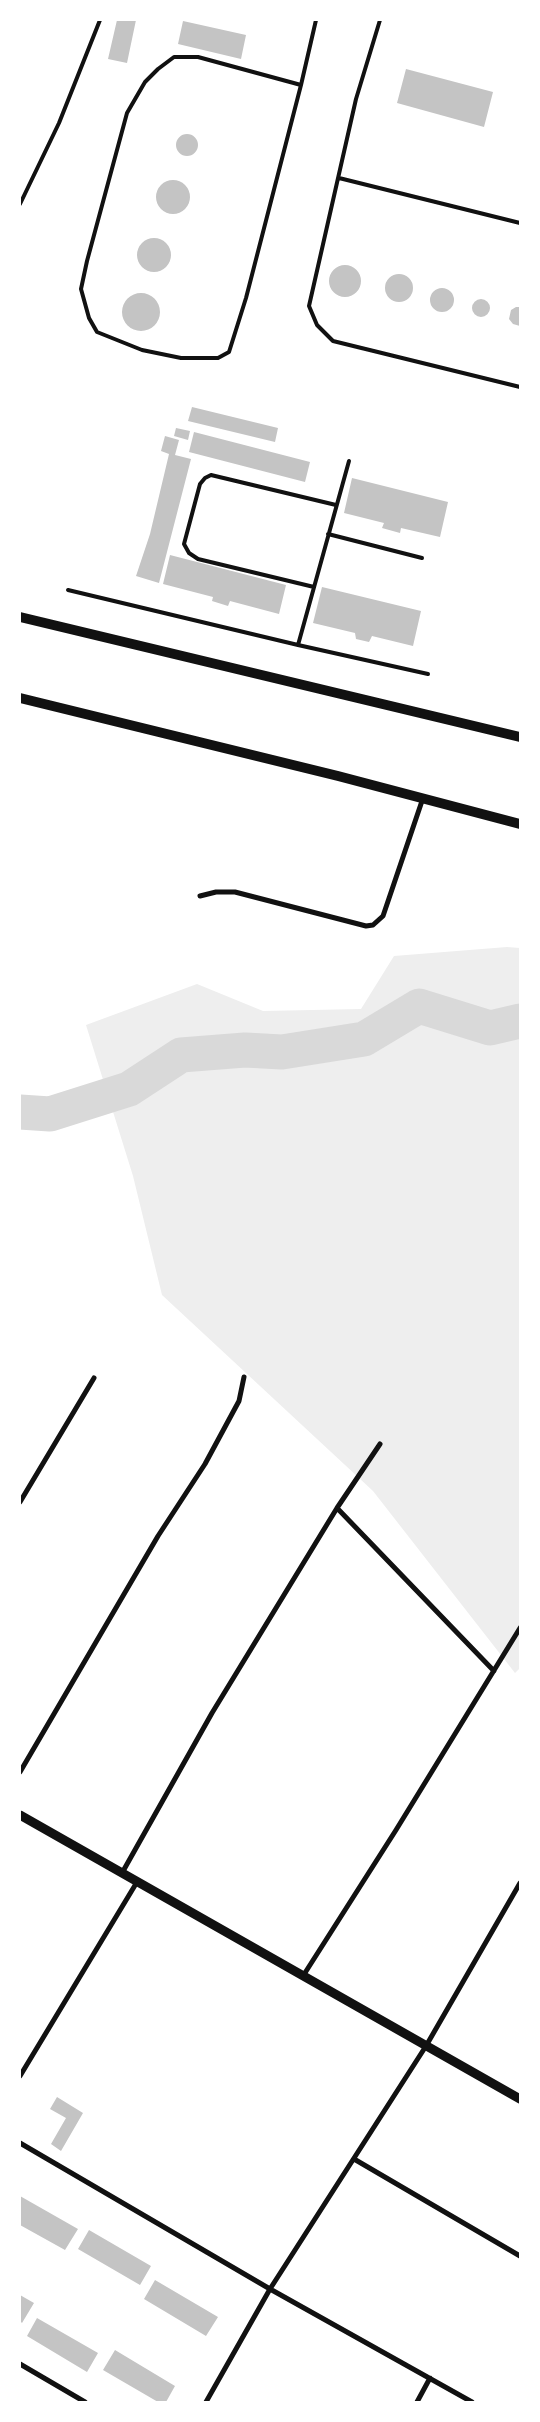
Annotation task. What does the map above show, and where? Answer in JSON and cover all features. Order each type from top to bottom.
[{"type":"main road","points":[[20,617],[520,737]]},
{"type":"main road","points":[[20,698],[520,824]]},
{"type":"street","points":[[200,896],[216,892],[235,892],[366,926],[373,926],[382,916],[422,798]]},
{"type":"street","points":[[20,1772],[158,1536],[205,1464],[239,1401],[244,1377]]},
{"type":"street","points":[[20,1502],[94,1378]]},
{"type":"street","points":[[122,1873],[212,1714],[337,1508],[380,1444]]},
{"type":"street","points":[[337,1508],[494,1671]]},
{"type":"street","points":[[303,1976],[392,1838],[520,1628]]},
{"type":"street","points":[[20,1815],[520,2099]]},
{"type":"street","points":[[20,2076],[137,1882]]},
{"type":"street","points":[[206,2402],[270,2288],[426,2046],[520,1883]]},
{"type":"street","points":[[20,2143],[270,2288],[472,2402]]},
{"type":"street","points":[[354,2159],[520,2256]]},
{"type":"street","points":[[20,2364],[85,2402]]},
{"type":"street","points":[[417,2402],[430,2378]]},
{"type":"lane","points":[[20,204],[21,196],[59,123],[100,20]]},
{"type":"lane","points":[[301,85],[198,57],[174,57],[145,82],[127,113],[81,289],[89,318],[97,332],[142,350],[181,358],[218,358],[229,352],[246,298],[301,85],[316,20]]},
{"type":"lane","points":[[380,20],[356,99],[309,306],[317,325],[333,341],[520,387]]},
{"type":"lane","points":[[338,178],[520,223]]},
{"type":"lane","points":[[298,645],[349,461]]},
{"type":"lane","points":[[314,587],[198,559],[189,553],[184,544],[200,484],[204,478],[211,475],[336,505]]},
{"type":"lane","points":[[328,534],[422,558]]},
{"type":"lane","points":[[68,590],[428,674]]},
{"type":"shaded area","points":[[507,947],[520,948],[520,1668],[515,1673],[373,1491],[162,1295],[133,1176],[86,1025],[197,984],[263,1011],[361,1009],[394,956]]},
{"type":"building","points":[[117,20],[136,20],[127,63],[108,59]]},
{"type":"building","points":[[183,21],[246,35],[241,59],[178,44]]},
{"type":"building","points":[[406,69],[493,92],[484,127],[397,103]]},
{"type":"building","points":[[187,134],[195,137],[198,145],[195,153],[187,156],[179,153],[176,145],[179,137]]},
{"type":"building","points":[[173,180],[180,181],[185,185],[189,190],[189,204],[185,209],[180,213],[173,214],[166,213],[161,209],[157,204],[156,197],[157,190],[161,185],[166,181]]},
{"type":"building","points":[[154,238],[166,243],[171,255],[166,267],[154,272],[142,267],[137,255],[142,243]]},
{"type":"building","points":[[345,265],[351,266],[356,270],[360,275],[360,287],[356,292],[351,296],[345,297],[339,296],[334,292],[330,287],[329,281],[330,275],[334,270],[339,266]]},
{"type":"building","points":[[399,274],[409,278],[413,288],[409,298],[399,302],[389,298],[385,288],[389,278]]},
{"type":"building","points":[[442,288],[447,289],[453,295],[453,305],[447,311],[442,312],[437,311],[431,305],[430,300],[431,295],[437,289]]},
{"type":"building","points":[[141,293],[155,298],[160,312],[155,326],[141,331],[127,326],[122,312],[127,298]]},
{"type":"building","points":[[477,299],[485,299],[490,304],[488,315],[477,317],[472,312],[472,304]]},
{"type":"building","points":[[520,307],[520,326],[513,324],[509,319],[511,310]]},
{"type":"building","points":[[192,407],[278,428],[275,442],[188,421]]},
{"type":"building","points":[[176,428],[190,431],[188,440],[174,436]]},
{"type":"building","points":[[194,432],[310,462],[305,482],[189,452]]},
{"type":"building","points":[[165,436],[179,440],[175,455],[191,459],[159,583],[136,576],[150,534],[169,454],[161,451]]},
{"type":"building","points":[[352,478],[448,502],[440,537],[401,528],[400,533],[382,528],[384,523],[344,513]]},
{"type":"building","points":[[170,555],[286,585],[279,614],[230,601],[228,606],[212,601],[213,597],[163,584]]},
{"type":"building","points":[[322,587],[421,611],[413,646],[372,636],[369,642],[356,639],[355,633],[313,623]]},
{"type":"building","points":[[57,2097],[83,2113],[61,2151],[51,2144],[66,2118],[50,2109]]},
{"type":"building","points":[[20,2196],[78,2229],[65,2250],[20,2225]]},
{"type":"building","points":[[89,2230],[151,2266],[140,2285],[78,2249]]},
{"type":"building","points":[[155,2280],[218,2317],[206,2336],[144,2299]]},
{"type":"building","points":[[20,2295],[34,2303],[22,2323],[20,2321]]},
{"type":"building","points":[[37,2318],[98,2353],[87,2372],[27,2336]]},
{"type":"building","points":[[115,2350],[175,2386],[166,2402],[158,2402],[103,2370]]},
{"type":"waterway","points":[[20,1112],[50,1114],[129,1089],[181,1055],[245,1050],[282,1052],[364,1039],[419,1006],[490,1028],[520,1021]]}]
